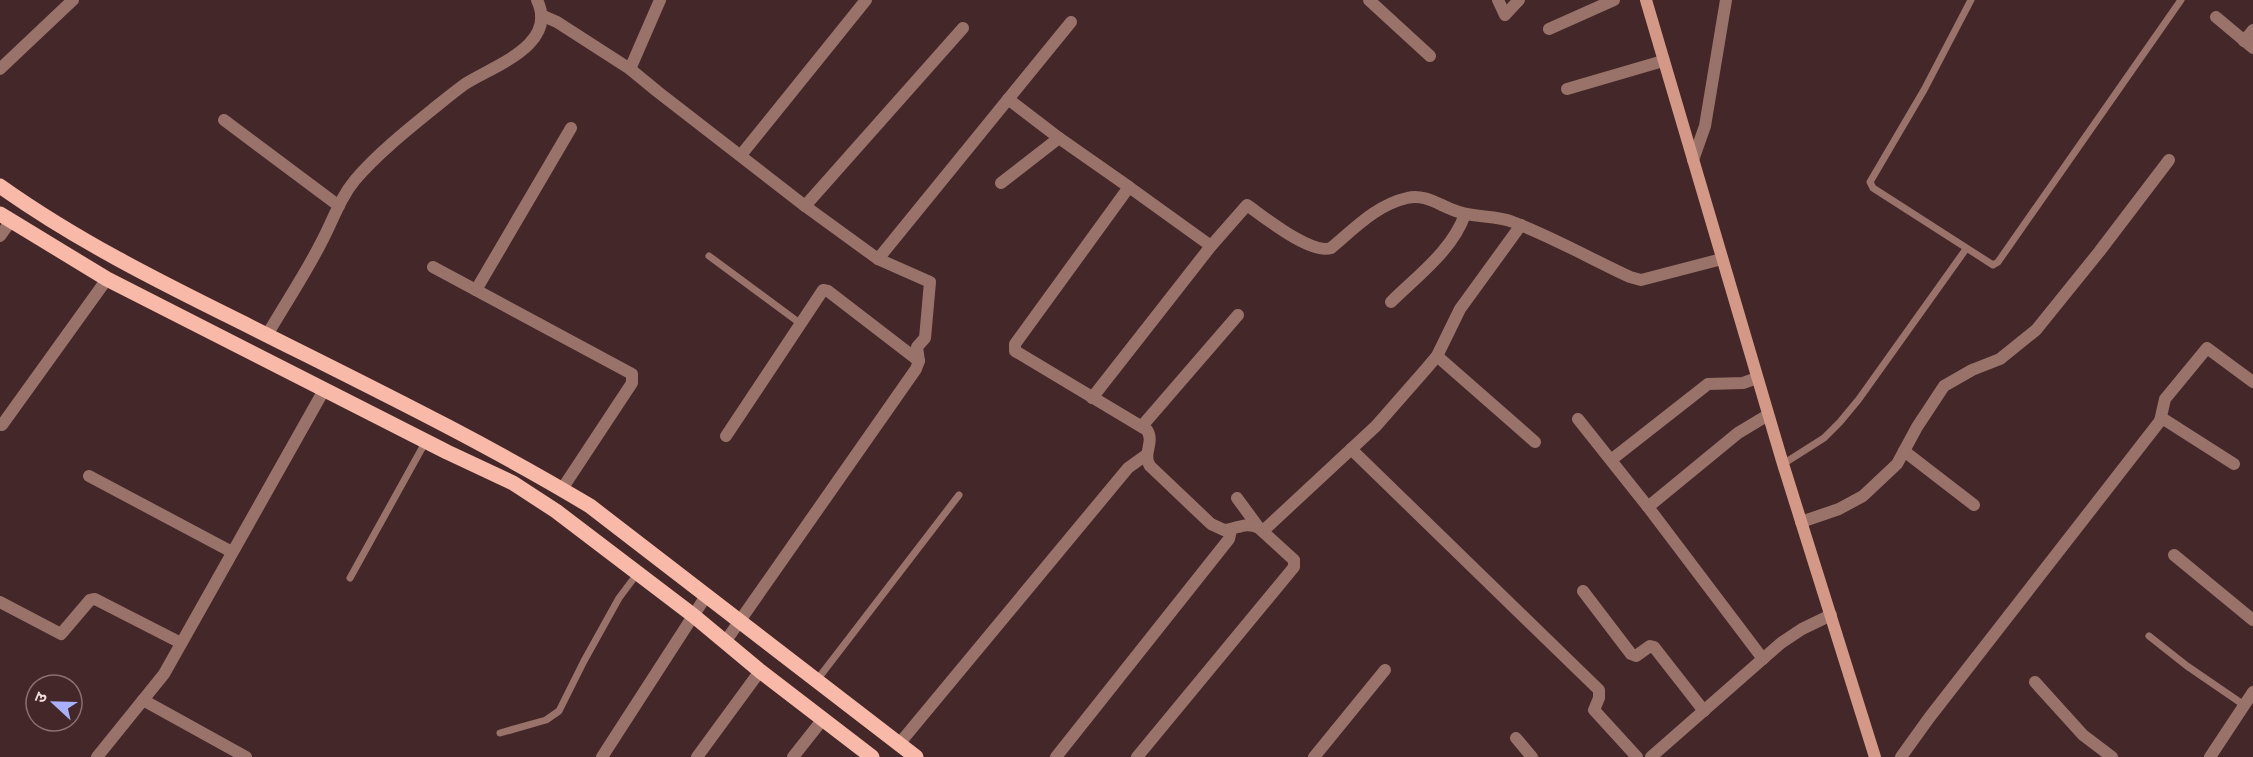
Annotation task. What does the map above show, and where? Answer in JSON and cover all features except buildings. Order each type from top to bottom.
[{"type":"main road","points":[[1646,0],[1768,416],[1875,757]]},
{"type":"main road","points":[[0,186],[37,213],[115,259],[465,436],[590,506],[916,757]]},
{"type":"main road","points":[[5,218],[107,279],[513,483],[556,511],[694,616],[760,671],[872,757]]},
{"type":"street","points":[[0,69],[74,0]]},
{"type":"street","points":[[267,335],[322,242],[347,191],[367,167],[432,110],[466,84],[518,55],[529,46],[536,34],[541,15],[537,0]]},
{"type":"street","points":[[630,69],[660,0]]},
{"type":"street","points":[[741,155],[866,0]]},
{"type":"street","points":[[1369,0],[1430,56]]},
{"type":"street","points":[[1498,0],[1505,15],[1519,0]]},
{"type":"street","points":[[1549,29],[1614,0]]},
{"type":"street","points":[[1693,160],[1705,126],[1726,0]]},
{"type":"street","points":[[541,15],[557,22],[630,69],[805,206],[878,259],[930,282],[925,338],[917,347],[919,361],[916,369],[741,623],[725,642]]},
{"type":"street","points":[[2216,17],[2249,44],[2253,30]]},
{"type":"street","points":[[878,259],[1071,22]]},
{"type":"street","points":[[805,206],[963,28]]},
{"type":"street","points":[[1567,88],[1663,61]]},
{"type":"street","points":[[1008,99],[1211,246]]},
{"type":"street","points":[[224,120],[339,206]]},
{"type":"street","points":[[476,290],[571,128]]},
{"type":"street","points":[[1001,183],[1059,138]]},
{"type":"street","points":[[1801,522],[1839,509],[1863,496],[1897,464],[1917,427],[1944,386],[2000,358],[2036,330],[2169,160]]},
{"type":"street","points":[[899,744],[1128,468],[1146,455],[1151,441],[1142,426],[1017,354],[1014,348],[1129,187]]},
{"type":"street","points":[[1092,398],[1211,246],[1247,205],[1282,230],[1322,250],[1331,248],[1373,213],[1408,197],[1429,199],[1465,214],[1503,219],[1521,225],[1630,277],[1641,280],[1722,259]]},
{"type":"street","points":[[1392,302],[1446,248],[1458,232],[1465,214]]},
{"type":"street","points":[[0,236],[5,218]]},
{"type":"street","points":[[1261,530],[1376,426],[1437,356],[1460,309],[1521,225]]},
{"type":"street","points":[[433,267],[632,374],[634,378],[629,387],[562,489]]},
{"type":"street","points":[[2,425],[107,279]]},
{"type":"street","points":[[726,436],[822,292],[826,290],[919,361]]},
{"type":"street","points":[[1142,426],[1238,315]]},
{"type":"street","points":[[1901,757],[2160,421],[2165,399],[2207,348],[2253,382]]},
{"type":"street","points":[[1437,356],[1535,441]]},
{"type":"street","points":[[1611,460],[1708,384],[1743,382],[1757,378]]},
{"type":"street","points":[[97,757],[164,674],[324,390]]},
{"type":"street","points":[[1648,507],[1738,433],[1768,416]]},
{"type":"street","points":[[1578,419],[1763,659]]},
{"type":"street","points":[[2160,421],[2165,420],[2234,465]]},
{"type":"street","points":[[1351,449],[1599,690],[1599,698],[1594,710],[1637,757]]},
{"type":"street","points":[[1904,451],[1974,505]]},
{"type":"street","points":[[1146,455],[1150,466],[1211,524],[1224,530],[1231,530],[1245,524],[1261,530]]},
{"type":"street","points":[[90,476],[232,552]]},
{"type":"street","points":[[1137,757],[1294,567],[1294,560],[1290,555],[1261,530],[1237,498]]},
{"type":"street","points":[[1056,757],[1229,539],[1231,530]]},
{"type":"street","points":[[2174,555],[2253,620]]},
{"type":"street","points":[[1582,591],[1631,654],[1636,656],[1650,646],[1654,647],[1704,711]]},
{"type":"street","points":[[602,757],[706,596]]},
{"type":"street","points":[[0,602],[61,634],[90,600],[95,599],[181,643]]},
{"type":"street","points":[[1651,757],[1795,633],[1831,615]]},
{"type":"street","points":[[1314,757],[1385,670]]},
{"type":"street","points":[[697,757],[760,671]]},
{"type":"street","points":[[2035,682],[2083,735],[2112,757]]},
{"type":"street","points":[[2210,757],[2253,692]]},
{"type":"street","points":[[143,700],[246,757]]},
{"type":"street","points":[[793,757],[823,719]]},
{"type":"street","points":[[1516,738],[1532,757]]},
{"type":"lane","points":[[1971,0],[1924,90],[1870,182],[1873,188],[1993,265],[1998,262],[2181,0]]},
{"type":"lane","points":[[1783,464],[1824,438],[1840,423],[1966,249]]},
{"type":"lane","points":[[709,256],[801,324]]},
{"type":"lane","points":[[350,578],[426,441]]},
{"type":"lane","points":[[817,680],[959,495]]},
{"type":"lane","points":[[500,733],[546,720],[559,711],[614,607],[637,574]]},
{"type":"lane","points":[[2149,636],[2187,666],[2244,705]]}]
